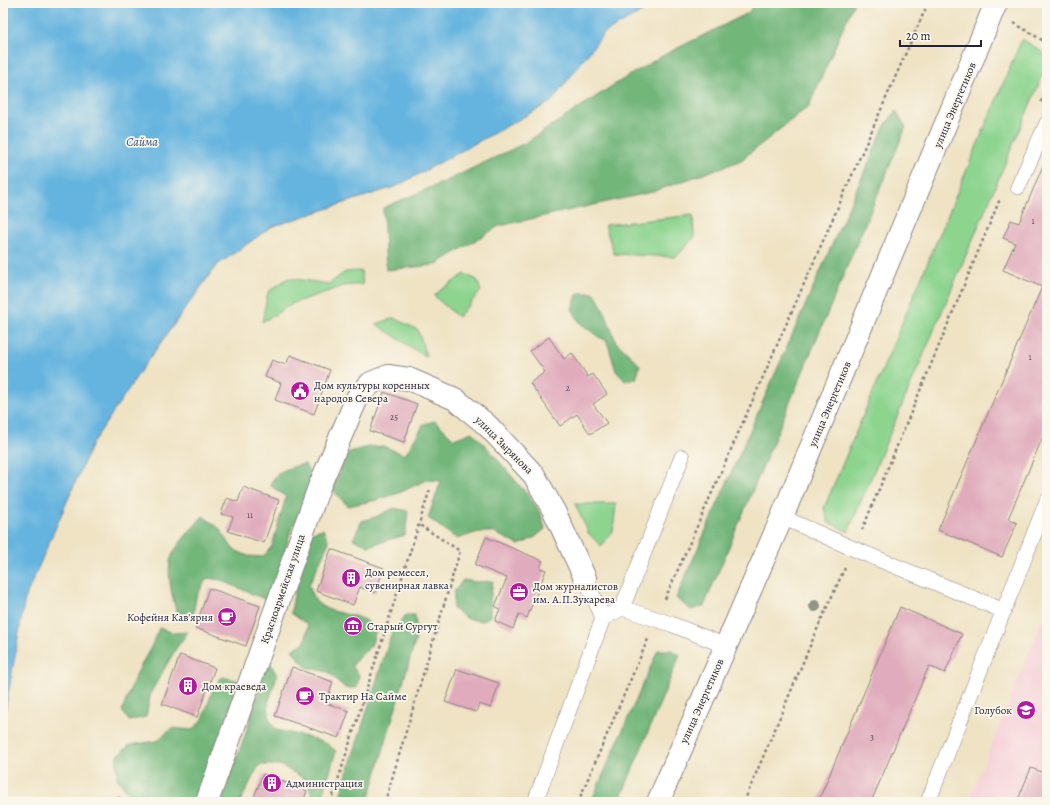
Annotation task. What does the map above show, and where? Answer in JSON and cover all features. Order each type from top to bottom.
[{"type":"main road","name":"улица Энергетиков","points":[[658,802],[782,517],[996,3]]},
{"type":"main road","name":"улица Зырянова","points":[[372,383],[388,376],[409,379],[455,399],[487,425],[534,475],[555,513],[585,578]]},
{"type":"main road","name":"Красноармейская улица","points":[[207,802],[319,487],[357,398],[372,383]]},
{"type":"lane","points":[[1018,187],[1047,122]]},
{"type":"lane","points":[[535,802],[603,618],[622,608],[682,457]]},
{"type":"lane","points":[[928,802],[1047,501]]},
{"type":"lane","points":[[782,517],[854,549],[1004,611]]},
{"type":"lane","points":[[585,578],[603,618]]},
{"type":"lane","points":[[622,608],[657,619],[726,646]]},
{"type":"path","points":[[578,802],[928,3]]},
{"type":"path","points":[[1038,109],[1047,87]]},
{"type":"path","points":[[744,802],[821,620],[854,549],[1001,197]]},
{"type":"path","points":[[331,802],[430,488]]},
{"type":"path","points":[[385,802],[460,551],[418,524]]},
{"type":"shaded area","name":"Голубок","points":[[1047,609],[1047,802],[968,802]]},
{"type":"green space","points":[[756,3],[854,3],[809,106],[740,161],[652,192],[499,226],[435,265],[386,270],[383,208],[446,181],[527,142],[612,86],[662,56],[748,13]]},
{"type":"green space","points":[[1022,39],[1047,55],[1047,65],[848,532],[828,522],[824,508]]},
{"type":"green space","points":[[896,111],[906,127],[704,606],[691,610],[676,598],[884,127]]},
{"type":"green space","points":[[693,215],[694,238],[676,257],[614,254],[605,225]]},
{"type":"green space","points":[[361,271],[363,284],[344,286],[296,302],[262,322],[268,292],[288,278],[329,284],[345,272]]},
{"type":"green space","points":[[465,274],[477,280],[481,291],[458,317],[434,296]]},
{"type":"green space","points":[[578,293],[595,293],[606,315],[616,342],[640,365],[636,379],[625,381],[616,371],[607,341],[597,336],[580,323],[572,309]]},
{"type":"green space","points":[[394,318],[418,330],[426,356],[376,324]]},
{"type":"green space","points":[[435,421],[454,439],[472,432],[533,502],[540,514],[545,529],[534,538],[519,545],[493,532],[478,532],[457,539],[428,518],[441,481],[427,480],[399,493],[377,500],[348,506],[333,491],[341,467],[349,452],[369,447],[383,446],[405,455],[424,424]]},
{"type":"green space","points":[[305,464],[312,478],[307,498],[291,530],[271,601],[221,580],[207,578],[196,597],[193,616],[177,614],[172,595],[169,568],[175,550],[189,532],[203,516],[219,528],[233,549],[248,556],[263,557],[272,546],[286,497],[270,485],[276,476],[284,470]]},
{"type":"green space","points":[[575,504],[616,504],[613,531],[601,546],[589,534]]},
{"type":"green space","points":[[394,508],[408,511],[405,535],[368,546],[353,539],[362,521],[378,516]]},
{"type":"green space","points":[[323,529],[329,542],[309,585],[312,596],[319,604],[327,609],[362,619],[370,623],[376,630],[371,646],[352,666],[359,675],[357,688],[345,688],[328,672],[306,667],[292,650],[305,642],[308,625],[291,613],[299,572],[312,532]]},
{"type":"green space","points":[[463,580],[476,582],[493,581],[490,600],[490,616],[483,621],[468,619],[453,609],[454,592]]},
{"type":"green space","points":[[406,615],[415,615],[417,635],[368,802],[338,802],[393,629]]},
{"type":"green space","points":[[159,628],[174,633],[188,632],[175,650],[151,692],[146,717],[129,721],[122,711],[135,677],[153,643]]},
{"type":"green space","points":[[658,650],[671,650],[680,655],[619,802],[591,802]]},
{"type":"green space","points":[[270,663],[277,675],[268,704],[270,721],[276,730],[308,737],[327,744],[336,751],[321,802],[310,802],[312,795],[307,780],[280,765],[259,765],[240,802],[221,802],[247,730],[263,676]]},
{"type":"green space","points":[[221,677],[237,680],[236,693],[223,731],[213,748],[207,769],[196,790],[194,802],[152,802],[128,793],[117,778],[117,756],[130,745],[157,741],[172,728],[192,730],[203,719],[212,692]]},
{"type":"water","name":"Сайма","points":[[3,3],[658,3],[604,33],[551,102],[397,186],[271,227],[216,266],[141,370],[92,444],[25,598],[3,724]]},
{"type":"building","points":[[1047,156],[1047,427],[1008,519],[1017,523],[1002,557],[938,530],[1042,287],[1003,270],[1015,243],[1003,238],[1011,220],[1019,223]]},
{"type":"building","points":[[549,337],[564,359],[572,353],[588,377],[593,374],[607,394],[593,404],[607,423],[590,434],[577,414],[560,426],[530,383],[545,372],[530,351]]},
{"type":"building","name":"Дом культуры коренных народов Севера","points":[[290,355],[330,370],[314,414],[275,400],[281,383],[265,377],[272,360],[286,365]]},
{"type":"building","points":[[384,392],[417,404],[404,442],[370,431]]},
{"type":"building","points":[[243,487],[279,500],[264,543],[228,531],[233,517],[221,514],[227,498],[238,502]]},
{"type":"building","name":"Дом журналистов им. А.П.Зукарева","points":[[486,537],[543,561],[540,568],[546,570],[527,618],[519,614],[513,629],[495,621],[500,609],[495,606],[507,578],[475,565]]},
{"type":"building","name":"Дом ремесел, сувенирная лавка","points":[[331,549],[384,568],[375,593],[360,587],[353,605],[316,591]]},
{"type":"building","name":"Кофейня Кав'ярня","points":[[209,588],[260,606],[246,646],[195,628]]},
{"type":"building","points":[[900,607],[962,634],[945,673],[929,666],[871,802],[818,802]]},
{"type":"building","name":"Дом краеведа","points":[[180,655],[215,668],[197,717],[162,704]]},
{"type":"building","name":"Трактир На Сайме","points":[[292,667],[333,682],[326,703],[349,711],[339,738],[275,716]]},
{"type":"building","points":[[457,669],[499,683],[491,708],[479,704],[476,712],[445,702]]},
{"type":"building","points":[[1031,768],[1047,774],[1047,802],[1017,802]]},
{"type":"building","name":"Администрация","points":[[263,774],[307,791],[303,802],[252,802]]},
{"type":"building","points":[[118,797],[131,802],[116,802]]},
{"type":"place","name":"Дом культуры коренных народов Севера","points":[[300,391]]},
{"type":"place","name":"Дом ремесел, сувенирная лавка","points":[[351,578]]},
{"type":"place","name":"Дом журналистов им. А.П.Зукарева","points":[[519,592]]},
{"type":"place","name":"Кофейня Кав'ярня","points":[[227,617]]},
{"type":"place","name":"Старый Сургут","points":[[353,626]]},
{"type":"place","name":"Дом краеведа","points":[[188,686]]},
{"type":"place","name":"Трактир На Сайме","points":[[305,696]]},
{"type":"place","name":"Голубок","points":[[1026,710]]},
{"type":"place","name":"Администрация","points":[[272,783]]}]
